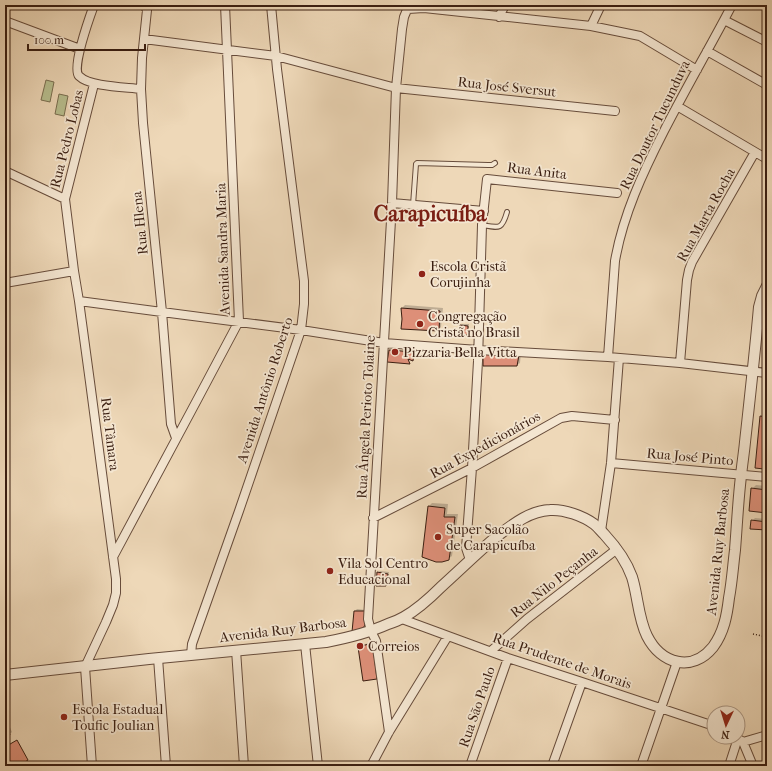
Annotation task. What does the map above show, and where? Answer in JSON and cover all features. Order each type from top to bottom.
[{"type":"street","points":[[94,5],[80,49],[77,69],[78,76],[94,84],[141,89]]},
{"type":"street","name":"Rua Hlena","points":[[144,5],[147,10],[142,58],[141,89],[143,123],[162,312],[171,424],[176,438]]},
{"type":"street","name":"Avenida Sandra Maria","points":[[113,557],[239,322],[225,5]]},
{"type":"street","name":"Avenida Antônio Roberto","points":[[191,655],[192,644],[242,504],[301,330],[304,304],[304,281],[271,5]]},
{"type":"street","points":[[499,17],[504,5]]},
{"type":"street","points":[[591,26],[601,5]]},
{"type":"street","name":"Rua Doutor Tucunduva","points":[[608,357],[615,261],[622,229],[635,192],[677,106],[732,5]]},
{"type":"street","points":[[408,7],[591,26],[640,36],[697,70]]},
{"type":"street","name":"Rua Ângela Perioto Tolaine","points":[[390,732],[376,641],[371,631],[368,619],[392,203],[396,88],[402,29],[404,17],[408,7]]},
{"type":"street","points":[[724,20],[767,42]]},
{"type":"street","points":[[5,21],[80,49]]},
{"type":"street","name":"Rua José Sversut","points":[[144,39],[276,56],[396,88],[615,111]]},
{"type":"street","points":[[707,51],[767,85]]},
{"type":"street","name":"Rua Pedro Lobas","points":[[65,200],[94,84]]},
{"type":"street","points":[[677,106],[767,159]]},
{"type":"street","name":"Rua Marta Rocha","points":[[680,363],[689,270],[692,262],[755,152]]},
{"type":"street","points":[[5,171],[65,200]]},
{"type":"street","name":"Rua Anita","points":[[484,211],[487,179],[616,193]]},
{"type":"street","name":"Rua Tâmara","points":[[65,200],[116,586],[113,605],[85,667]]},
{"type":"street","points":[[392,203],[484,211],[482,225],[472,468],[466,548],[470,560]]},
{"type":"street","points":[[5,283],[74,271]]},
{"type":"street","name":"Avenida Ruy Barbosa","points":[[5,675],[158,658],[326,642],[371,631],[402,618],[427,600],[486,545],[511,525],[537,512],[549,510],[565,511],[594,524],[617,549],[632,577],[640,616],[647,635],[656,650],[668,659],[677,662],[693,662],[704,657],[722,632],[733,577],[741,475],[759,307],[767,286]]},
{"type":"street","points":[[79,300],[301,330],[384,343],[608,357],[680,363],[767,373]]},
{"type":"street","points":[[601,531],[611,463],[619,358]]},
{"type":"street","name":"Rua Expedicionários","points":[[373,518],[472,468],[561,418],[572,416],[614,420]]},
{"type":"street","name":"Rua José Pinto","points":[[611,463],[767,477]]},
{"type":"street","name":"Rua Nilo Peçanha","points":[[490,651],[527,619],[617,549]]},
{"type":"street","name":"Rua Prudente de Morais","points":[[402,618],[508,658],[706,723]]},
{"type":"street","points":[[371,766],[448,636]]},
{"type":"street","points":[[305,644],[318,766]]},
{"type":"street","points":[[236,650],[244,766]]},
{"type":"street","points":[[158,658],[166,766]]},
{"type":"street","name":"Rua São Paulo","points":[[470,766],[508,658]]},
{"type":"street","points":[[641,766],[677,662]]},
{"type":"street","points":[[85,667],[92,766]]},
{"type":"street","points":[[552,766],[582,682]]},
{"type":"street","points":[[746,738],[767,735]]},
{"type":"street","points":[[730,766],[737,745]]},
{"type":"street","points":[[742,745],[753,766]]},
{"type":"lane","points":[[413,205],[417,163],[488,165],[495,163]]},
{"type":"lane","points":[[482,225],[493,227],[501,226],[507,212]]},
{"type":"path","points":[[753,634],[767,637]]},
{"type":"green space","points":[[46,80],[54,82],[50,102],[41,100]]},
{"type":"green space","points":[[59,94],[68,96],[64,116],[55,114]]},
{"type":"building","name":"Congregação Cristã no Brasil","points":[[401,308],[440,311],[439,331],[401,329]]},
{"type":"building","points":[[460,325],[468,326],[468,335],[460,335]]},
{"type":"building","points":[[389,350],[414,352],[413,361],[408,359],[410,364],[387,362]]},
{"type":"building","points":[[483,354],[519,355],[517,366],[483,366]]},
{"type":"building","points":[[760,416],[767,417],[767,460],[765,460],[764,469],[755,468]]},
{"type":"building","points":[[751,488],[767,490],[767,513],[749,511]]},
{"type":"building","name":"Super Sacolão de Carapicuíba","points":[[428,506],[445,508],[444,517],[455,517],[449,560],[436,562],[422,557]]},
{"type":"building","points":[[751,520],[767,522],[767,530],[750,529]]},
{"type":"building","points":[[377,572],[388,574],[386,586],[376,586]]},
{"type":"building","points":[[354,611],[365,611],[365,625],[362,630],[352,632]]},
{"type":"building","points":[[369,644],[373,646],[377,679],[363,681],[358,647]]},
{"type":"building","points":[[5,724],[10,735],[5,738]]},
{"type":"building","points":[[17,740],[28,760],[19,766],[5,766],[5,747]]},
{"type":"place","name":"Escola Cristã Corujinha","points":[[422,274]]},
{"type":"place","name":"Congregação Cristã no Brasil","points":[[420,324]]},
{"type":"place","name":"Pizzaria Bella Vitta","points":[[395,352]]},
{"type":"place","name":"Super Sacolão de Carapicuíba","points":[[438,537]]},
{"type":"place","name":"Vila Sol Centro Educacional","points":[[330,571]]},
{"type":"place","name":"Correios","points":[[360,646]]},
{"type":"place","name":"Escola Estadual Toufic Joulian","points":[[64,717]]},
{"type":"district","name":"Carapicuíba","points":[[430,214]]}]
